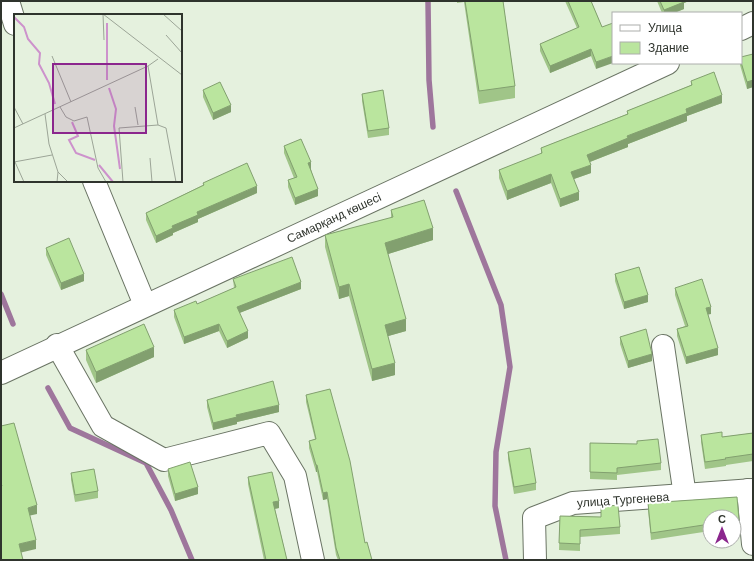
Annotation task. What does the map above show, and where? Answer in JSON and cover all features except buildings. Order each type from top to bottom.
[{"type":"street","points":[[8,1],[14,21]]},
{"type":"street","points":[[742,29],[753,24]]},
{"type":"street","name":"Самарқанд көшесі","points":[[1,373],[666,64]]},
{"type":"street","points":[[94,182],[145,305]]},
{"type":"street","points":[[57,346],[103,426],[164,460],[269,433],[295,476],[313,560]]},
{"type":"street","name":"улица Тургенева","points":[[663,346],[685,496]]},
{"type":"street","points":[[751,490],[753,544]]},
{"type":"street","name":"улица Тургенева","points":[[535,560],[534,518],[574,503],[751,490]]},
{"type":"waterway","points":[[428,1],[429,80],[433,127]]},
{"type":"waterway","points":[[456,191],[501,305],[510,367],[496,452],[495,506],[506,560]]},
{"type":"waterway","points":[[1,294],[13,324]]},
{"type":"waterway","points":[[48,388],[70,428],[146,463],[171,510],[192,560]]}]
